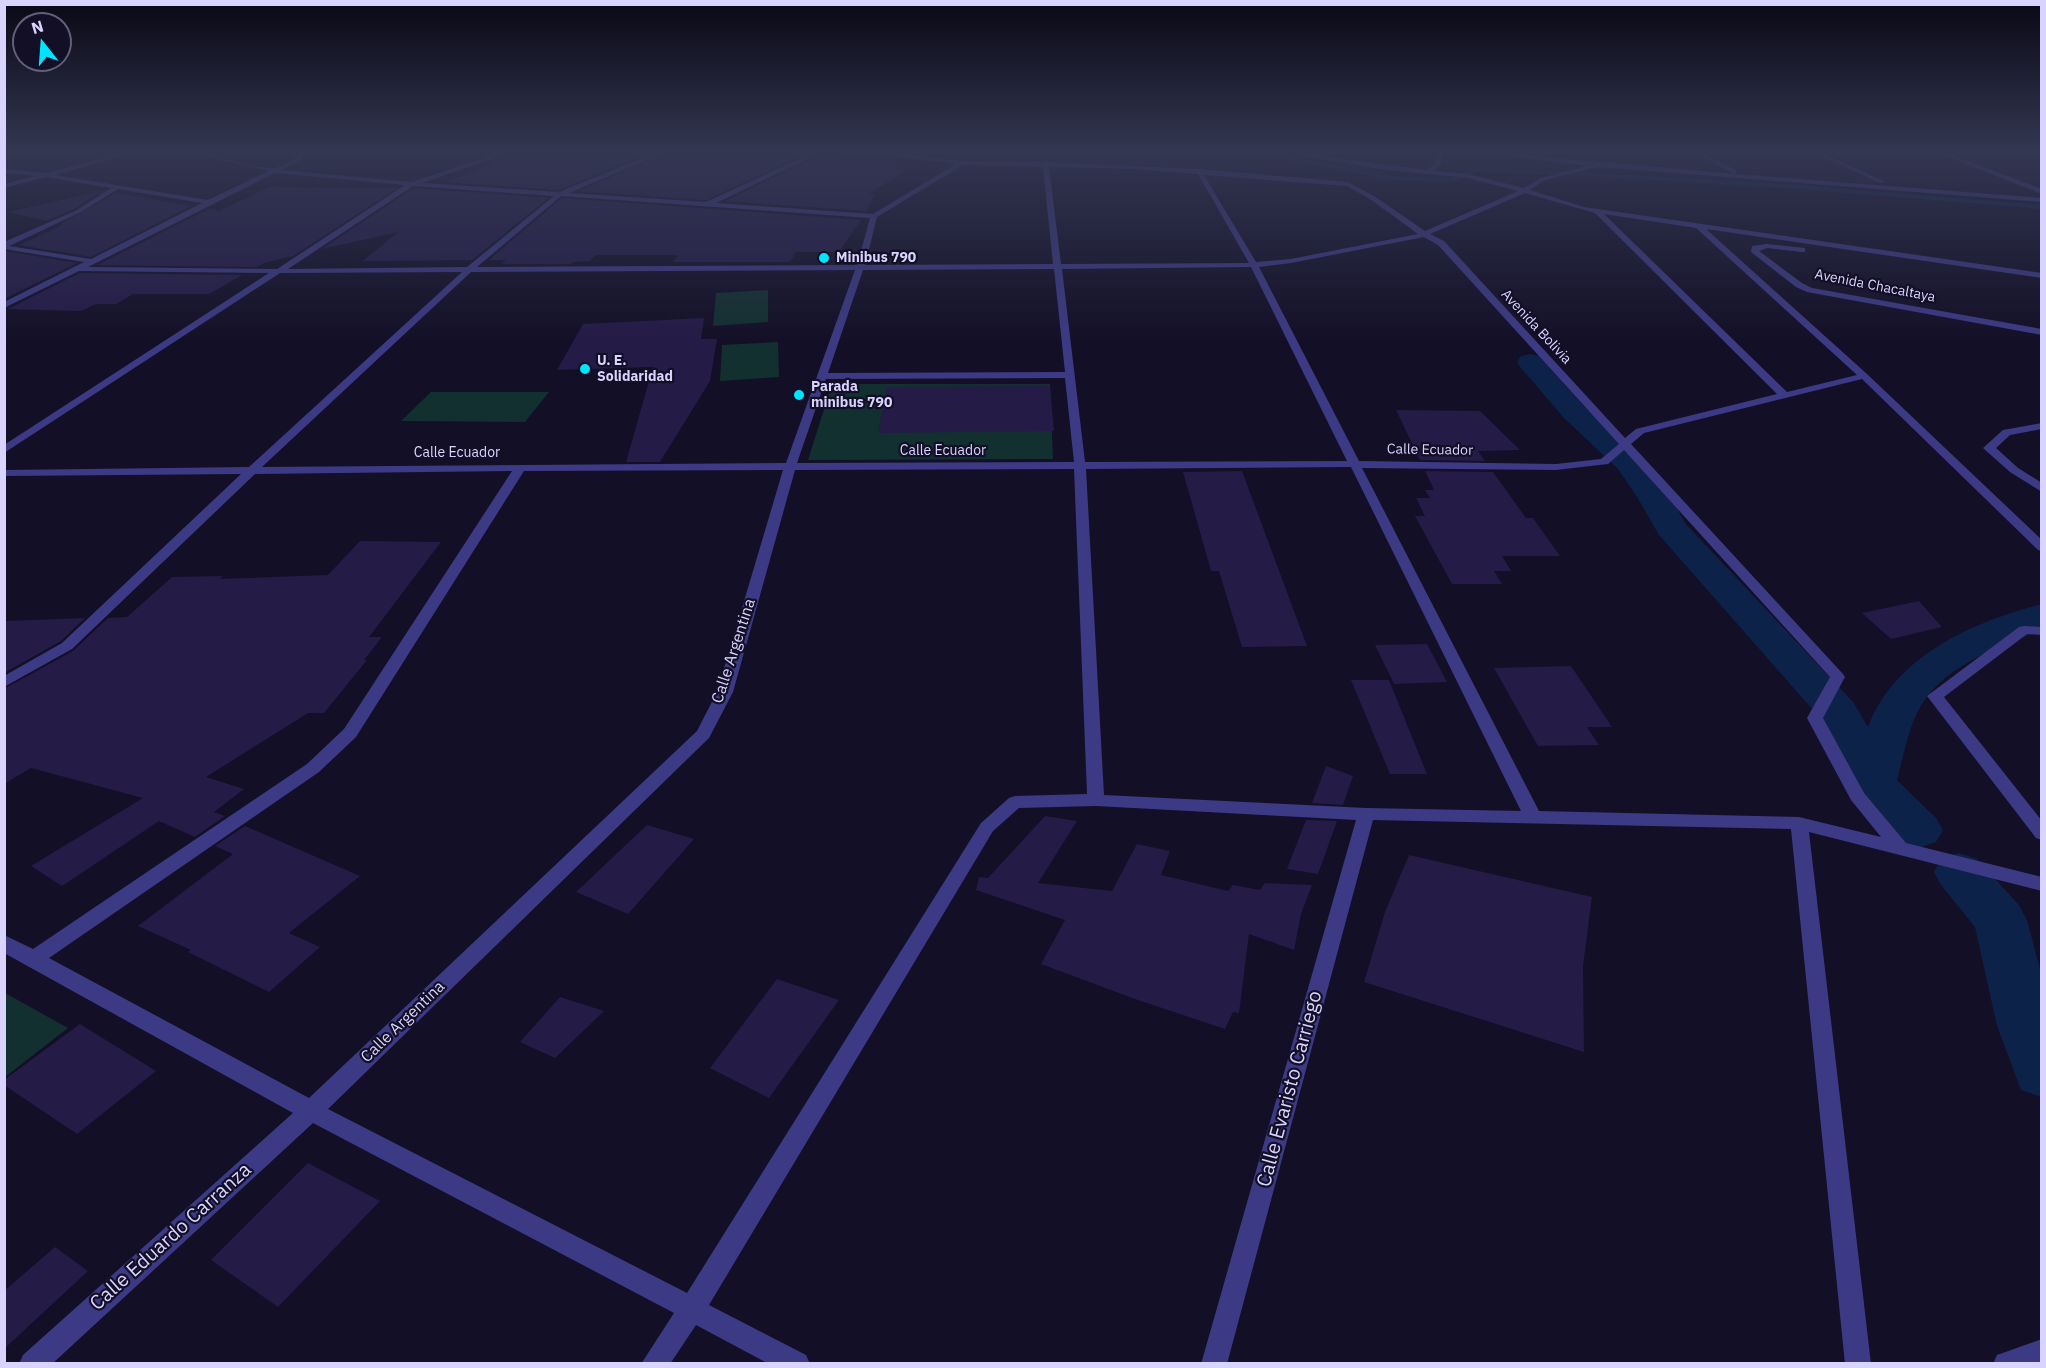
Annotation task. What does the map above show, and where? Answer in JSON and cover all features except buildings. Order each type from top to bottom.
[{"type":"street","points":[[4,246],[68,217]]},
{"type":"street","points":[[4,306],[180,217]]},
{"type":"street","points":[[4,450],[361,217]]},
{"type":"street","points":[[4,683],[66,646],[469,270],[533,217]]},
{"type":"street","name":"Calle Argentina","points":[[311,1111],[703,734],[725,692],[790,467],[860,268],[874,217]]},
{"type":"street","points":[[1052,217],[1080,465],[1096,800]]},
{"type":"street","points":[[1226,217],[1254,265],[1533,817]]},
{"type":"street","name":"Avenida Bolivia","points":[[1398,217],[1422,235],[1441,243],[1838,677],[1815,718],[1857,796],[1900,848]]},
{"type":"street","points":[[79,268],[277,271],[1254,265],[1291,261],[1422,235],[1464,217]]},
{"type":"street","points":[[1603,217],[1785,396]]},
{"type":"street","name":"Avenida Chacaltaya","points":[[1641,217],[2042,276]]},
{"type":"street","points":[[1696,224],[1864,376],[2042,547]]},
{"type":"street","points":[[4,246],[92,261]]},
{"type":"street","name":"Avenida Chacaltaya","points":[[2042,286],[1785,248],[1767,246],[1755,248],[1755,252],[1799,285],[1818,292],[2042,332]]},
{"type":"street","points":[[821,375],[1070,375]]},
{"type":"street","name":"Calle Ecuador","points":[[4,473],[1080,465],[1556,466],[1604,462],[1640,430],[1864,376]]},
{"type":"street","points":[[2042,426],[2007,432],[1989,448],[2014,471],[2042,489]]},
{"type":"street","points":[[35,958],[313,768],[350,733],[520,468]]},
{"type":"street","points":[[2042,631],[2024,630],[1935,696],[2042,834]]},
{"type":"street","points":[[654,1364],[693,1309],[987,827],[1015,802],[1096,800],[1366,814],[1799,823],[2042,884]]},
{"type":"street","name":"Calle Evaristo Carriego","points":[[1214,1364],[1366,814]]},
{"type":"street","points":[[1799,823],[1858,1364]]},
{"type":"street","points":[[4,943],[311,1111],[797,1364]]},
{"type":"street","name":"Calle Eduardo Carranza","points":[[32,1364],[311,1111]]},
{"type":"street","points":[[2006,1364],[2042,1352]]},
{"type":"green space","points":[[768,290],[768,322],[713,326],[716,293]]},
{"type":"green space","points":[[778,342],[779,377],[720,381],[722,345]]},
{"type":"green space","points":[[832,384],[1050,384],[1053,459],[808,460]]},
{"type":"green space","points":[[431,392],[549,392],[525,422],[401,421]]},
{"type":"green space","points":[[5,993],[68,1028],[5,1077]]},
{"type":"waterway","points":[[1530,362],[1574,412],[1629,462],[1654,497],[1671,528],[1839,713],[1873,784]]},
{"type":"waterway","points":[[1873,784],[1885,739],[1895,713],[1906,694],[1921,677],[1958,651],[2042,616]]},
{"type":"waterway","points":[[1873,784],[1919,830]]},
{"type":"waterway","points":[[1959,872],[2000,920],[2026,1026],[2042,1071]]},
{"type":"place","name":"Minibus 790","points":[[824,258]]},
{"type":"place","name":"U. E. Solidaridad","points":[[585,369]]},
{"type":"place","name":"Parada minibus 790","points":[[799,395]]}]
